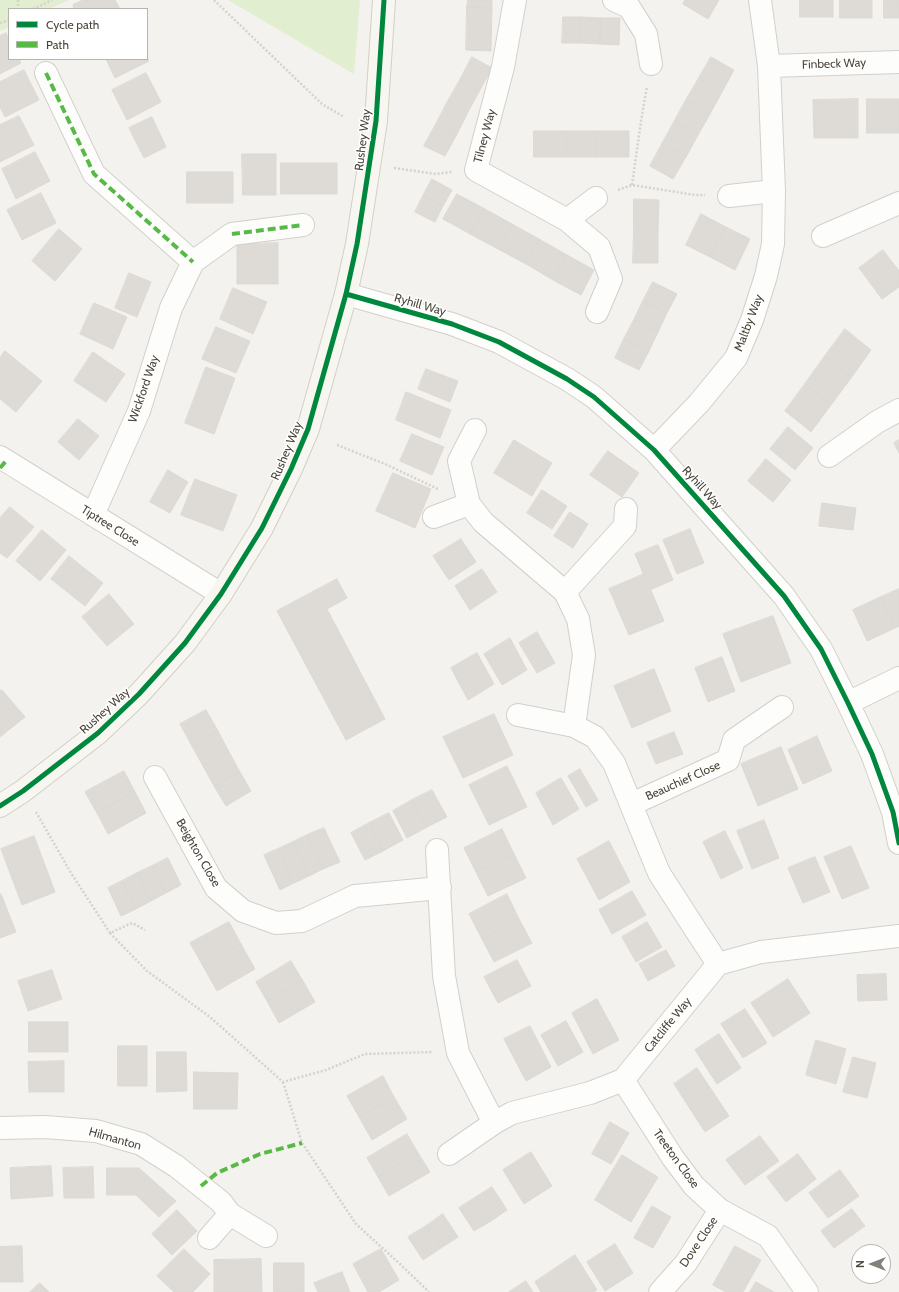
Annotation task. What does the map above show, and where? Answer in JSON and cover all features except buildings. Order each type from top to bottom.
[{"type":"street","name":"Rushey Way","points":[[0,806],[23,791],[98,733],[138,694],[185,643],[221,594],[262,528],[291,469],[308,429],[346,294],[357,244],[372,155],[376,120],[384,0]]},
{"type":"street","name":"Tilney Way","points":[[515,0],[502,67],[476,170],[567,220],[599,247],[611,279],[597,312]]},
{"type":"street","points":[[614,0],[629,7],[646,34],[651,64]]},
{"type":"street","name":"Maltby Way","points":[[654,450],[699,403],[736,358],[752,320],[766,276],[773,244],[774,191],[769,66],[760,0]]},
{"type":"street","name":"Finbeck Way","points":[[769,66],[899,62]]},
{"type":"street","points":[[46,73],[94,174],[193,262]]},
{"type":"street","points":[[729,196],[774,191]]},
{"type":"street","points":[[567,220],[596,198]]},
{"type":"street","points":[[823,236],[899,203]]},
{"type":"street","name":"Wickford Way","points":[[93,515],[138,410],[171,308],[193,262],[232,234],[303,225]]},
{"type":"street","name":"Ryhill Way","points":[[346,294],[452,324],[499,342],[567,379],[594,397],[654,450],[784,596],[821,649],[872,754],[893,812],[899,843]]},
{"type":"street","points":[[829,456],[877,422],[899,410]]},
{"type":"street","points":[[475,430],[459,461],[469,504],[483,522],[565,592],[578,619],[584,655],[574,726]]},
{"type":"street","name":"Tiptree Close","points":[[2,462],[93,515],[221,594]]},
{"type":"street","points":[[434,517],[469,504]]},
{"type":"street","points":[[565,592],[625,526],[626,509]]},
{"type":"street","points":[[848,703],[899,678]]},
{"type":"street","name":"Beauchief Close","points":[[632,804],[728,760],[734,740],[782,707]]},
{"type":"street","name":"Beauchief Close","points":[[518,715],[574,726],[595,737],[614,763],[659,873],[718,964]]},
{"type":"street","name":"Beighton Close","points":[[155,778],[216,888],[243,911],[276,923],[302,921],[355,896],[440,888]]},
{"type":"street","points":[[437,850],[444,976],[458,1053],[494,1123]]},
{"type":"street","points":[[718,964],[761,952],[899,936]]},
{"type":"street","name":"Catcliffe Way","points":[[448,1154],[512,1112],[590,1093],[623,1080],[718,964]]},
{"type":"street","name":"Treeton Close","points":[[623,1080],[673,1158],[694,1186],[720,1210],[768,1236],[807,1292]]},
{"type":"street","name":"Hilmanton","points":[[0,1128],[45,1127],[96,1131],[141,1144],[176,1166],[221,1202],[230,1214],[266,1236]]},
{"type":"street","name":"Dove Close","points":[[660,1292],[686,1263],[720,1210]]},
{"type":"street","points":[[209,1238],[230,1214]]},
{"type":"path","points":[[35,8],[52,0]]},
{"type":"path","points":[[214,0],[322,104],[344,117]]},
{"type":"path","points":[[632,185],[651,64]]},
{"type":"path","points":[[389,167],[436,174],[476,170]]},
{"type":"path","points":[[596,198],[632,185],[695,195],[729,196]]},
{"type":"path","points":[[338,445],[385,464],[469,504]]},
{"type":"path","points":[[34,808],[71,873],[110,933],[147,971],[210,1017],[283,1082],[302,1143],[356,1224],[429,1292]]},
{"type":"path","points":[[110,933],[132,923],[145,930]]},
{"type":"path","points":[[283,1082],[326,1070],[365,1054],[422,1052],[458,1053]]},
{"type":"green space","points":[[0,0],[69,0],[51,8],[8,8],[8,27],[0,31]]},
{"type":"green space","points":[[228,0],[360,0],[354,74]]},
{"type":"marked path","points":[[46,73],[94,174],[193,262]]},
{"type":"marked path","points":[[232,234],[303,225]]},
{"type":"marked path","points":[[0,468],[6,461]]},
{"type":"marked path","points":[[201,1186],[217,1173],[260,1154],[302,1143]]},
{"type":"cycle path","points":[[0,806],[23,791],[98,733],[139,694],[185,643],[221,594],[262,528],[291,469],[308,429],[346,294],[357,244],[376,121],[384,0]]},
{"type":"cycle path","points":[[346,294],[452,324],[499,342],[567,379],[594,397],[654,450],[784,596],[821,649],[872,754],[893,812],[899,843]]}]
